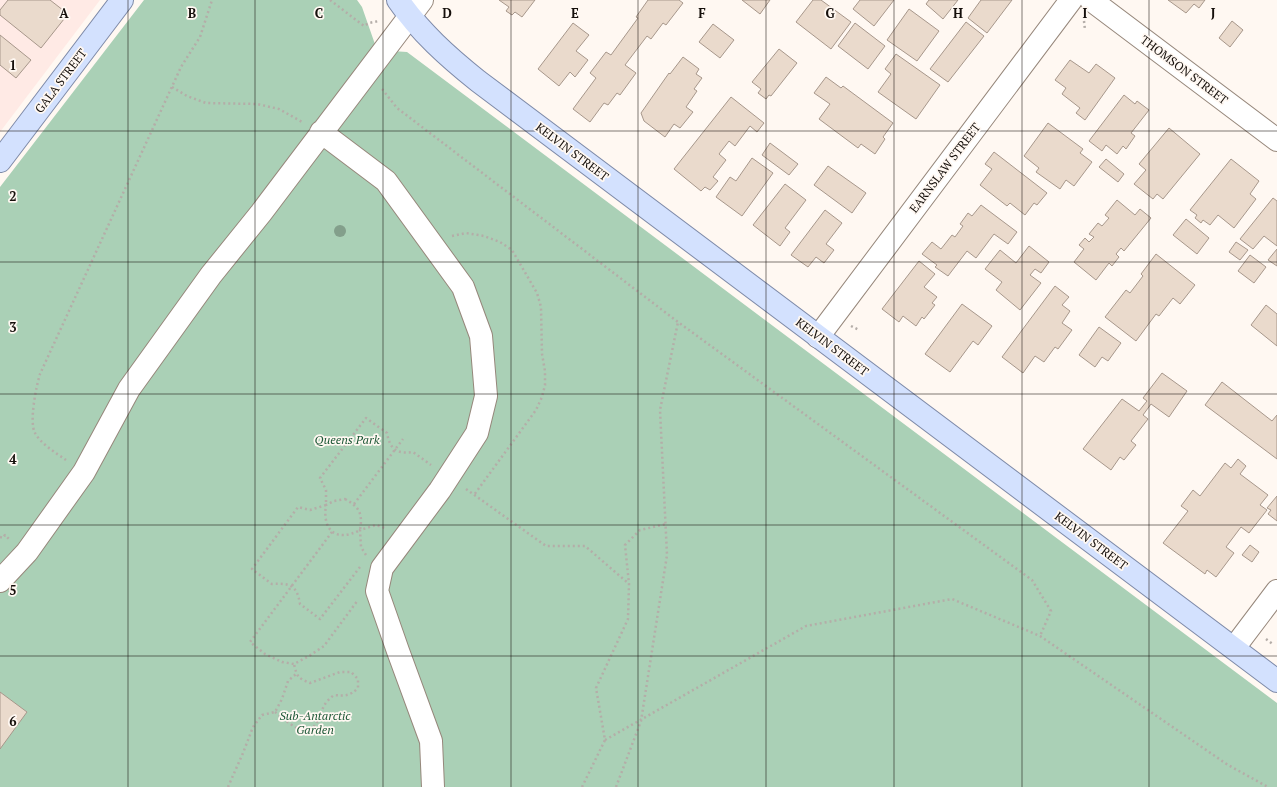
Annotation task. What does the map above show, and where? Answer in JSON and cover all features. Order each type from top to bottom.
[{"type":"main road","name":"GALA STREET","points":[[0,161],[122,0]]},
{"type":"main road","name":"KELVIN STREET","points":[[410,6],[439,48],[478,81],[1277,681]]},
{"type":"street","name":"EARNSLAW STREET","points":[[818,337],[1071,0]]},
{"type":"street","points":[[0,581],[27,552],[84,472],[130,389],[212,275],[261,213],[321,132],[410,6]]},
{"type":"street","name":"THOMSON STREET","points":[[1087,9],[1277,140]]},
{"type":"street","points":[[321,132],[386,181],[463,287],[481,336],[486,396],[477,433],[441,472],[382,568],[377,591],[431,741],[433,787]]},
{"type":"street","points":[[1234,648],[1277,591]]},
{"type":"path","points":[[84,472],[51,449],[38,438],[34,432],[35,394],[40,374],[152,128],[181,67],[200,37],[212,0]]},
{"type":"path","points":[[330,0],[364,26],[410,6]]},
{"type":"path","points":[[1085,30],[1087,9]]},
{"type":"path","points":[[172,87],[187,96],[206,102],[257,104],[279,109],[321,132]]},
{"type":"path","points":[[381,88],[397,108],[678,322],[1032,580],[1051,611],[1040,636]]},
{"type":"path","points":[[431,243],[466,233],[484,236],[500,242],[512,250],[537,294],[541,307],[542,354],[545,371],[545,385],[542,398],[536,410],[474,495]]},
{"type":"path","points":[[616,787],[641,721],[667,556],[660,410],[678,322]]},
{"type":"path","points":[[851,326],[859,330]]},
{"type":"path","points":[[362,563],[320,619],[300,604],[298,593],[286,583],[272,584],[252,569],[298,507],[310,510],[326,505],[334,501],[345,499],[354,504],[359,510],[361,520],[360,530],[352,534],[341,536],[332,532],[326,525],[324,515],[326,505],[326,490],[320,478],[366,418],[386,433],[388,441],[394,450],[403,454],[413,452],[546,546],[585,546],[629,584]]},
{"type":"path","points":[[354,504],[403,439]]},
{"type":"path","points":[[582,787],[605,740],[596,688],[628,619],[629,584],[625,545],[640,530],[666,524]]},
{"type":"path","points":[[332,532],[250,642],[265,654],[282,662],[294,664],[324,646],[359,598]]},
{"type":"path","points":[[605,740],[641,721],[806,626],[952,599],[1040,636],[1228,765],[1268,787]]},
{"type":"path","points":[[1265,638],[1274,645]]},
{"type":"path","points":[[275,712],[297,729],[304,731],[312,728],[317,723],[326,701],[334,695],[345,696],[352,694],[358,688],[358,679],[351,672],[340,672],[310,683],[299,678],[296,674],[294,664]]},
{"type":"path","points":[[228,787],[252,727],[262,715],[275,712],[282,699],[288,681],[296,674]]},
{"type":"shaded area","points":[[0,0],[100,0],[0,132]]},
{"type":"green space","name":"Queens Park","points":[[144,0],[357,0],[362,7],[377,50],[407,52],[1277,703],[1277,787],[0,787],[0,187]]},
{"type":"building","points":[[8,0],[50,0],[68,14],[41,48],[0,15],[0,10]]},
{"type":"building","points":[[499,0],[535,0],[522,17],[515,12],[512,15],[506,11],[509,7]]},
{"type":"building","points":[[648,0],[679,0],[683,3],[666,25],[663,23],[651,39],[647,36],[625,65],[636,73],[620,95],[617,93],[608,105],[604,103],[590,122],[573,109],[596,78],[590,73],[606,52],[611,55],[638,18],[636,17]]},
{"type":"building","points":[[742,0],[770,0],[760,14]]},
{"type":"building","points":[[813,0],[821,0],[851,22],[831,49],[796,22]]},
{"type":"building","points":[[860,0],[894,0],[874,26],[853,9]]},
{"type":"building","points":[[929,0],[958,0],[943,19],[926,4]]},
{"type":"building","points":[[981,0],[1012,0],[987,33],[968,18]]},
{"type":"building","points":[[1168,0],[1205,0],[1199,8],[1194,4],[1186,13]]},
{"type":"building","points":[[909,9],[939,31],[917,61],[887,40]]},
{"type":"building","points":[[1232,21],[1243,30],[1230,47],[1219,38]]},
{"type":"building","points":[[966,22],[984,36],[948,82],[930,69]]},
{"type":"building","points":[[573,23],[589,35],[576,51],[588,60],[575,77],[570,72],[559,86],[538,69]]},
{"type":"building","points":[[855,23],[885,46],[868,69],[838,46]]},
{"type":"building","points":[[713,24],[734,40],[720,58],[699,42]]},
{"type":"building","points":[[0,35],[31,60],[16,78],[0,65]]},
{"type":"building","points":[[779,49],[797,63],[771,96],[769,95],[766,99],[758,93],[761,89],[752,82]]},
{"type":"building","points":[[896,54],[940,85],[916,119],[878,92],[891,74],[885,69]]},
{"type":"building","points":[[683,57],[699,69],[696,74],[702,78],[694,89],[697,91],[686,107],[693,112],[680,128],[674,124],[665,137],[644,121],[641,113],[669,73],[670,74]]},
{"type":"building","points":[[1070,60],[1089,73],[1096,64],[1115,78],[1085,120],[1076,113],[1080,108],[1062,94],[1066,88],[1055,80]]},
{"type":"building","points":[[826,77],[841,88],[843,86],[893,123],[883,137],[885,139],[875,154],[861,144],[858,148],[819,119],[830,104],[814,93]]},
{"type":"building","points":[[1124,95],[1135,104],[1137,101],[1149,110],[1131,133],[1135,136],[1126,149],[1123,146],[1117,154],[1106,145],[1102,151],[1089,141]]},
{"type":"building","points":[[731,97],[764,123],[757,132],[750,126],[735,146],[729,141],[719,154],[726,160],[713,177],[718,181],[710,190],[705,187],[701,191],[674,169]]},
{"type":"building","points":[[1048,123],[1083,149],[1080,153],[1092,162],[1074,186],[1066,180],[1060,189],[1036,172],[1039,168],[1024,156]]},
{"type":"building","points":[[1169,128],[1200,154],[1163,199],[1157,194],[1153,199],[1134,184],[1146,170],[1139,164]]},
{"type":"building","points":[[770,143],[798,164],[789,175],[762,155]]},
{"type":"building","points":[[994,152],[1047,193],[1037,205],[1034,203],[1025,215],[1010,203],[1007,206],[980,185],[992,169],[985,164]]},
{"type":"building","points":[[752,158],[773,173],[742,216],[716,197],[730,177],[736,181]]},
{"type":"building","points":[[1106,159],[1124,174],[1118,182],[1099,167]]},
{"type":"building","points":[[1231,159],[1259,181],[1250,194],[1256,199],[1234,228],[1218,215],[1210,225],[1203,220],[1201,223],[1195,218],[1197,215],[1190,210]]},
{"type":"building","points":[[828,166],[866,193],[852,213],[814,185]]},
{"type":"building","points":[[785,184],[806,200],[785,228],[790,232],[780,246],[753,225]]},
{"type":"building","points":[[1273,198],[1277,201],[1277,246],[1264,236],[1253,249],[1240,239]]},
{"type":"building","points":[[1117,200],[1135,215],[1140,209],[1151,218],[1124,251],[1121,248],[1116,254],[1119,257],[1112,266],[1109,263],[1096,280],[1074,262],[1084,249],[1079,245],[1085,238],[1089,242],[1094,237],[1089,234],[1098,223],[1102,226],[1109,218],[1105,215]]},
{"type":"building","points":[[981,205],[1017,232],[1008,244],[994,234],[976,258],[967,251],[948,276],[935,267],[937,265],[922,254],[932,242],[941,249],[952,235],[955,237],[963,226],[960,224],[968,213],[972,216]]},
{"type":"building","points":[[825,210],[842,223],[826,244],[834,250],[824,263],[816,257],[808,267],[791,255]]},
{"type":"building","points":[[1186,219],[1209,238],[1197,254],[1173,235]]},
{"type":"building","points":[[1236,242],[1248,250],[1240,260],[1229,252]]},
{"type":"building","points":[[1029,246],[1049,262],[1041,273],[1035,269],[1030,275],[1041,283],[1020,310],[996,290],[1002,282],[985,269],[1000,250],[1016,263]]},
{"type":"building","points":[[1277,249],[1277,266],[1268,260]]},
{"type":"building","points":[[1156,254],[1195,285],[1180,304],[1173,298],[1159,316],[1156,314],[1136,341],[1105,317],[1126,290],[1130,293],[1143,276],[1141,274]]},
{"type":"building","points":[[1250,255],[1266,267],[1254,283],[1238,271]]},
{"type":"building","points":[[919,261],[935,274],[924,287],[937,297],[932,303],[935,305],[924,319],[922,317],[916,326],[903,316],[899,322],[882,309]]},
{"type":"building","points":[[1055,286],[1069,297],[1062,305],[1070,311],[1062,323],[1072,330],[1058,349],[1055,347],[1044,362],[1035,356],[1023,373],[1002,357]]},
{"type":"building","points":[[962,304],[992,326],[978,345],[973,341],[950,372],[925,354]]},
{"type":"building","points":[[1266,305],[1277,314],[1277,346],[1251,325]]},
{"type":"building","points":[[1099,327],[1121,343],[1108,361],[1102,357],[1095,367],[1079,355]]},
{"type":"building","points":[[1162,373],[1187,391],[1169,417],[1151,404],[1143,415],[1148,419],[1131,441],[1136,445],[1124,460],[1120,457],[1111,470],[1083,449],[1122,399],[1139,411],[1147,401],[1143,398]]},
{"type":"building","points":[[1222,382],[1272,421],[1277,415],[1277,459],[1205,405]]},
{"type":"building","points":[[1238,459],[1246,466],[1240,474],[1268,495],[1260,505],[1267,510],[1249,533],[1241,527],[1226,547],[1234,553],[1216,577],[1207,570],[1205,574],[1163,543],[1188,511],[1181,506],[1193,490],[1200,496],[1225,463],[1231,468]]},
{"type":"building","points":[[1277,496],[1277,521],[1268,514],[1271,510],[1267,508]]},
{"type":"building","points":[[1250,545],[1259,552],[1252,562],[1242,555]]},
{"type":"building","points":[[0,692],[27,712],[0,749]]},
{"type":"park label","name":"Sub-Antarctic Garden","points":[[315,723]]}]
